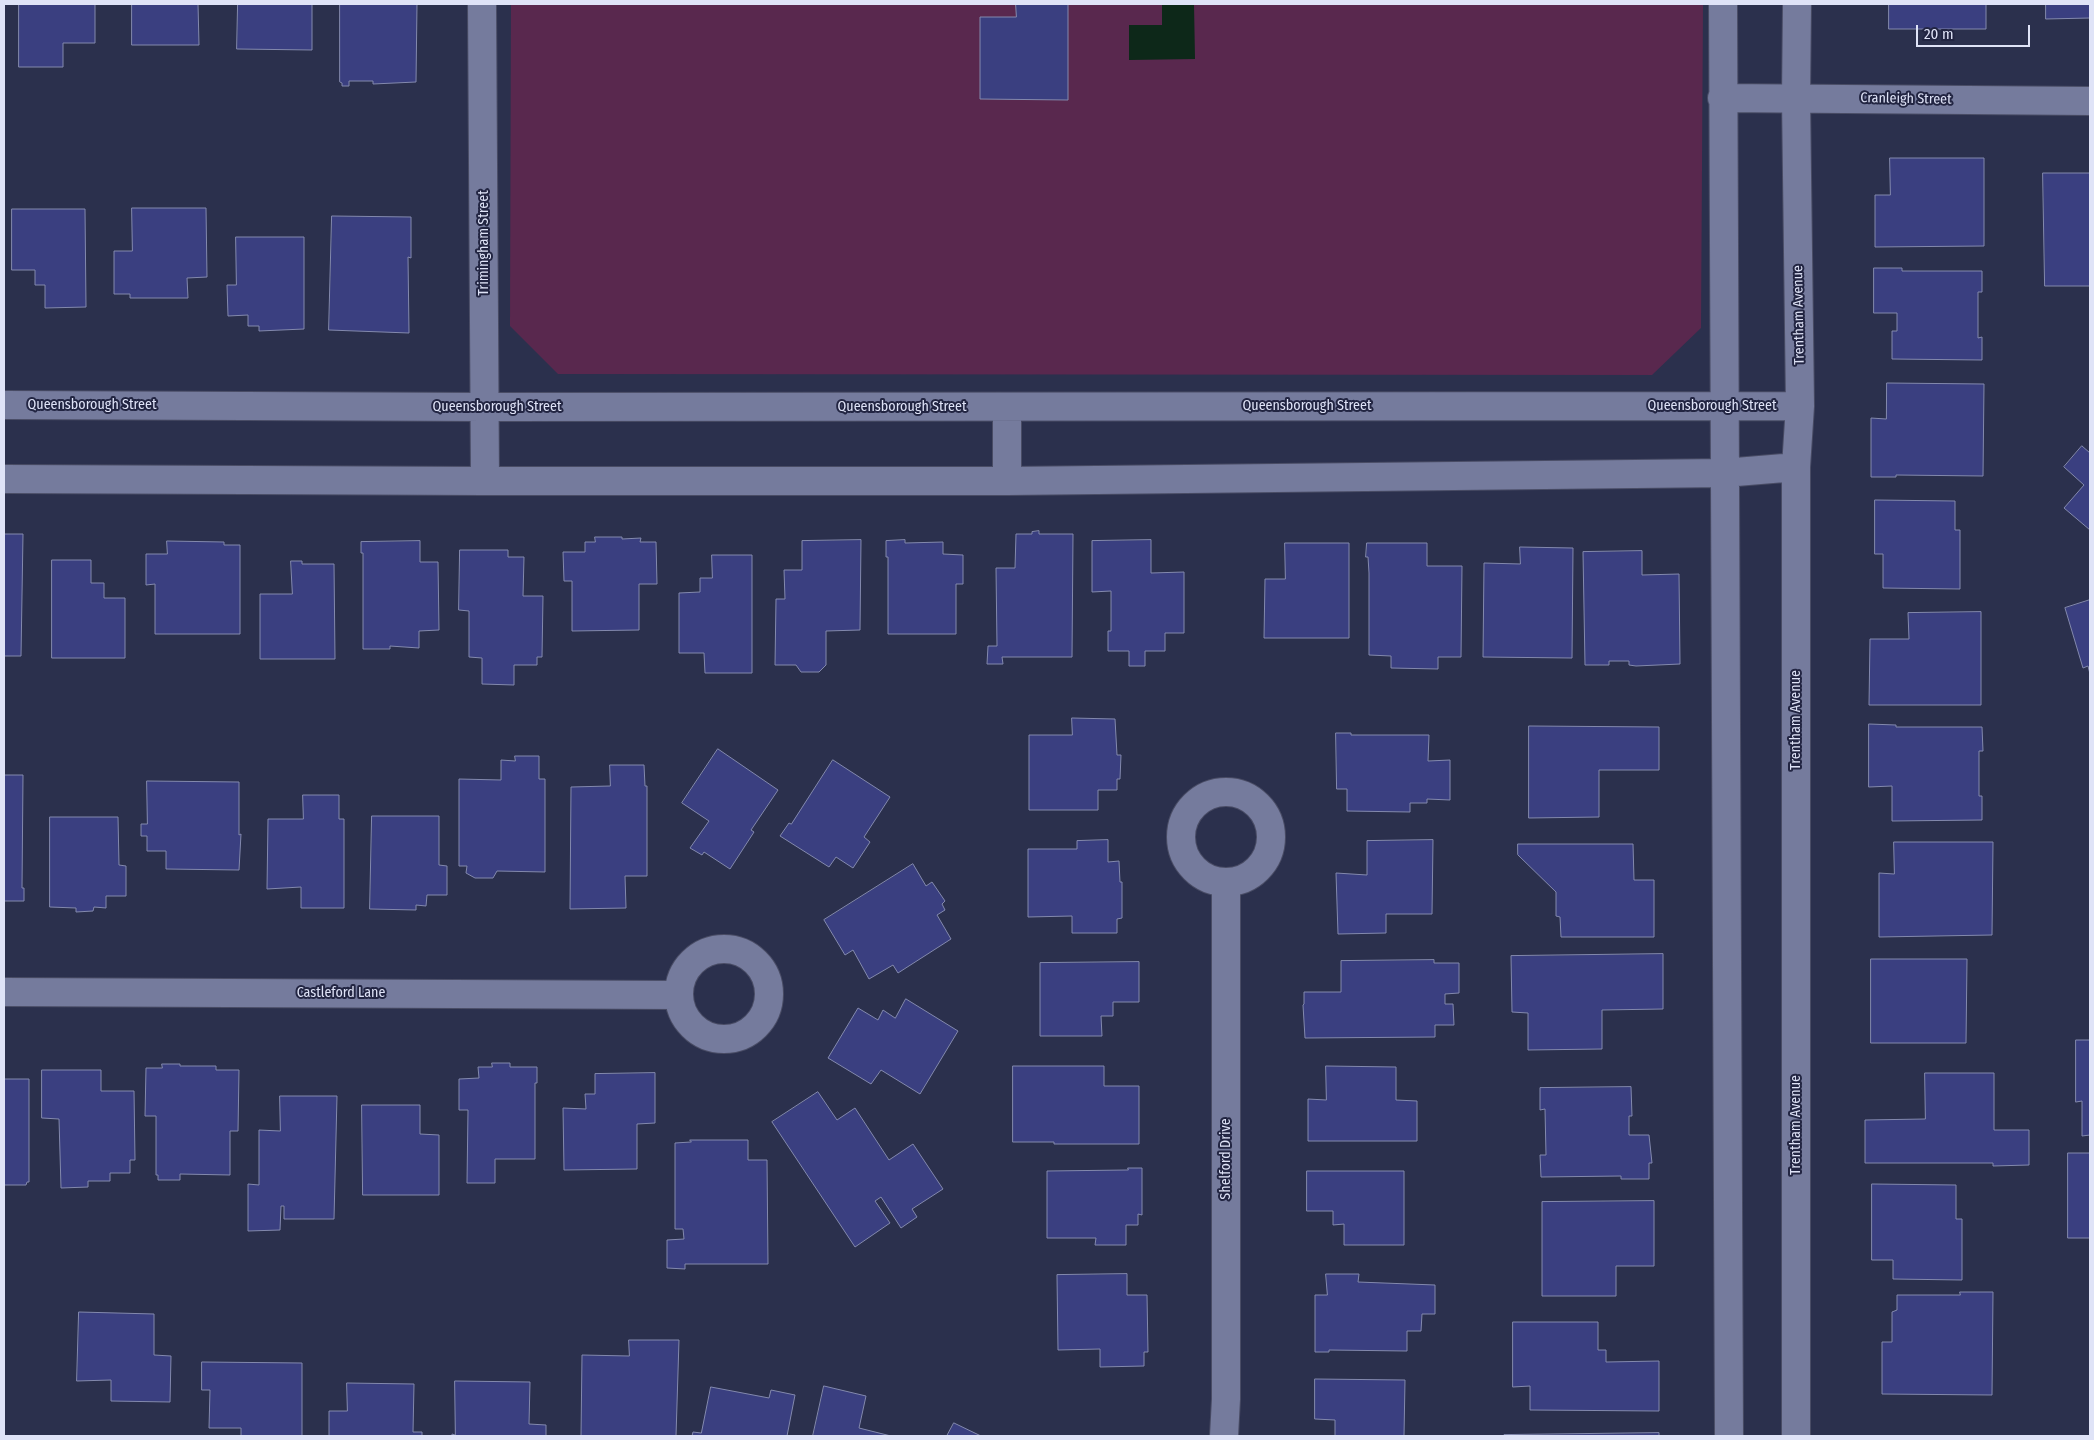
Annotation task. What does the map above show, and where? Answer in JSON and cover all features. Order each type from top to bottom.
[{"type":"street","name":"Trimingham Street","points":[[482,4],[485,481]]},
{"type":"street","points":[[1723,4],[1729,1436]]},
{"type":"street","name":"Trentham Avenue","points":[[1796,1436],[1796,467],[1800,406],[1796,98],[1797,4]]},
{"type":"street","name":"Cranleigh Street","points":[[1722,98],[2090,101]]},
{"type":"street","name":"Queensborough Street","points":[[4,405],[485,407],[1800,406]]},
{"type":"street","points":[[1007,407],[1007,481]]},
{"type":"street","points":[[4,478],[485,481],[1007,481],[1724,473],[1796,467]]},
{"type":"street","name":"Shelford Drive","points":[[1224,1436],[1226,1399],[1226,882]]},
{"type":"street","name":"Castleford Lane","points":[[4,992],[678,995]]},
{"type":"shaded area","points":[[511,4],[1703,4],[1701,328],[1652,375],[558,374],[510,326]]},
{"type":"shaded area","points":[[1162,4],[1194,4],[1195,59],[1129,60],[1129,25],[1162,25]]},
{"type":"building","points":[[19,4],[95,4],[95,43],[63,43],[63,67],[19,67]]},
{"type":"building","points":[[132,4],[198,4],[199,45],[132,45]]},
{"type":"building","points":[[238,4],[312,4],[312,50],[237,49]]},
{"type":"building","points":[[340,4],[417,4],[416,82],[373,84],[373,81],[349,81],[349,86],[342,86],[340,82]]},
{"type":"building","points":[[1016,4],[1068,4],[1068,100],[980,99],[980,17],[1016,17]]},
{"type":"building","points":[[1889,4],[1986,4],[1986,29],[1889,29]]},
{"type":"building","points":[[2046,4],[2090,4],[2090,18],[2046,19]]},
{"type":"building","points":[[1890,158],[1984,158],[1984,246],[1875,247],[1875,195],[1890,195]]},
{"type":"building","points":[[2043,173],[2090,173],[2090,286],[2045,286]]},
{"type":"building","points":[[132,208],[206,208],[207,277],[187,278],[188,298],[130,298],[130,294],[114,294],[114,251],[132,251]]},
{"type":"building","points":[[12,209],[85,209],[86,307],[45,308],[45,285],[35,285],[35,270],[12,270]]},
{"type":"building","points":[[332,216],[411,217],[411,258],[408,257],[409,333],[329,330]]},
{"type":"building","points":[[236,237],[304,237],[304,329],[259,331],[259,326],[248,326],[248,315],[228,316],[227,285],[236,285]]},
{"type":"building","points":[[1874,268],[1902,268],[1902,271],[1982,271],[1982,292],[1978,292],[1978,338],[1982,337],[1982,360],[1892,359],[1892,331],[1897,331],[1897,313],[1874,313]]},
{"type":"building","points":[[1887,383],[1984,384],[1983,476],[1896,475],[1896,477],[1871,477],[1871,418],[1886,419]]},
{"type":"building","points":[[2082,446],[2090,453],[2090,530],[2064,508],[2084,485],[2064,467]]},
{"type":"building","points":[[1875,500],[1955,501],[1955,530],[1960,530],[1960,589],[1883,588],[1883,554],[1875,554]]},
{"type":"building","points":[[1039,531],[1039,534],[1073,534],[1072,657],[1002,657],[1003,664],[987,664],[988,646],[997,646],[996,568],[1015,568],[1016,534],[1032,534],[1032,532]]},
{"type":"building","points":[[4,534],[23,534],[21,656],[4,656]]},
{"type":"building","points":[[595,537],[641,538],[640,542],[656,542],[657,584],[639,584],[639,630],[572,631],[572,581],[564,581],[563,552],[585,552],[585,542],[595,542]]},
{"type":"building","points":[[861,540],[860,630],[826,631],[826,665],[819,672],[801,672],[796,665],[775,665],[776,599],[785,599],[784,570],[802,570],[802,541]]},
{"type":"building","points":[[905,540],[905,543],[943,542],[943,554],[963,555],[963,584],[956,584],[956,634],[888,634],[888,557],[886,557],[886,541]]},
{"type":"building","points":[[1151,540],[1151,573],[1184,572],[1184,633],[1165,633],[1165,651],[1145,651],[1145,666],[1129,666],[1129,651],[1108,651],[1108,631],[1111,631],[1111,591],[1092,592],[1092,541]]},
{"type":"building","points":[[167,541],[224,542],[224,545],[240,545],[240,634],[155,634],[155,584],[146,585],[146,554],[167,554]]},
{"type":"building","points":[[420,541],[420,562],[438,562],[439,630],[419,631],[419,648],[390,646],[390,649],[363,649],[363,553],[361,553],[361,542]]},
{"type":"building","points":[[1285,543],[1349,543],[1349,638],[1264,638],[1265,579],[1285,579]]},
{"type":"building","points":[[1367,543],[1427,543],[1427,566],[1462,566],[1461,657],[1438,657],[1438,669],[1391,668],[1391,656],[1369,655]]},
{"type":"building","points":[[1520,547],[1573,548],[1572,658],[1483,657],[1484,563],[1520,564]]},
{"type":"building","points":[[460,550],[508,550],[508,557],[524,557],[523,596],[543,596],[542,657],[537,657],[537,665],[514,665],[514,685],[482,684],[482,658],[469,657],[469,611],[459,610]]},
{"type":"building","points":[[1642,551],[1642,575],[1679,574],[1680,664],[1636,666],[1629,665],[1629,661],[1609,661],[1609,665],[1585,665],[1583,552]]},
{"type":"building","points":[[712,555],[752,555],[752,673],[705,673],[704,653],[679,653],[679,593],[700,592],[700,578],[712,578]]},
{"type":"building","points":[[52,560],[91,560],[91,583],[104,583],[104,598],[125,598],[125,658],[52,658]]},
{"type":"building","points":[[291,561],[302,561],[302,564],[334,564],[335,659],[260,659],[260,594],[292,594]]},
{"type":"building","points":[[2090,600],[2090,674],[2088,666],[2083,668],[2065,608]]},
{"type":"building","points":[[1981,612],[1981,705],[1869,705],[1870,639],[1909,639],[1908,613]]},
{"type":"building","points":[[1072,718],[1115,719],[1117,755],[1121,755],[1120,779],[1117,779],[1117,790],[1098,790],[1098,810],[1029,810],[1029,735],[1072,735]]},
{"type":"building","points":[[1869,724],[1896,725],[1896,727],[1982,727],[1983,751],[1979,751],[1979,796],[1982,796],[1982,820],[1892,821],[1892,786],[1869,787]]},
{"type":"building","points":[[1529,726],[1659,727],[1659,770],[1599,770],[1599,817],[1529,818]]},
{"type":"building","points":[[1336,733],[1351,733],[1351,735],[1429,735],[1428,761],[1450,760],[1450,800],[1427,799],[1427,803],[1410,803],[1410,812],[1347,811],[1347,789],[1337,789]]},
{"type":"building","points":[[718,749],[778,790],[751,830],[754,832],[730,869],[704,852],[702,855],[690,848],[709,821],[682,803]]},
{"type":"building","points":[[515,756],[539,756],[539,779],[545,779],[545,872],[497,871],[493,878],[475,878],[466,873],[467,866],[459,866],[459,779],[501,780],[501,760],[515,761]]},
{"type":"building","points":[[833,760],[890,797],[864,837],[870,842],[853,868],[836,857],[829,867],[780,836],[789,823],[791,824]]},
{"type":"building","points":[[610,765],[644,765],[645,786],[647,786],[647,876],[625,876],[626,908],[570,909],[571,787],[610,786]]},
{"type":"building","points":[[4,775],[23,775],[22,888],[24,888],[24,901],[4,901]]},
{"type":"building","points":[[147,781],[239,782],[239,835],[241,834],[239,870],[166,869],[166,851],[147,851],[147,836],[141,836],[141,824],[147,824]]},
{"type":"building","points":[[303,795],[339,795],[339,819],[344,819],[344,908],[301,908],[301,887],[267,889],[268,819],[303,819]]},
{"type":"building","points":[[372,816],[439,816],[439,865],[447,866],[447,895],[427,895],[426,906],[416,905],[416,910],[370,909]]},
{"type":"building","points":[[50,817],[118,817],[119,865],[126,866],[126,896],[106,896],[106,908],[94,907],[93,911],[76,912],[76,908],[50,907]]},
{"type":"building","points":[[1108,840],[1108,862],[1119,861],[1120,882],[1122,882],[1122,918],[1117,919],[1117,933],[1072,933],[1072,916],[1028,917],[1028,849],[1077,849],[1077,841]]},
{"type":"building","points":[[1433,840],[1432,914],[1386,914],[1386,933],[1338,934],[1336,873],[1367,875],[1367,841]]},
{"type":"building","points":[[1894,842],[1993,842],[1992,935],[1879,937],[1879,873],[1894,874]]},
{"type":"building","points":[[1518,844],[1633,844],[1634,880],[1654,880],[1654,937],[1561,937],[1560,917],[1556,916],[1556,892],[1518,855]]},
{"type":"building","points":[[913,864],[926,886],[932,882],[945,901],[942,904],[945,910],[937,915],[951,939],[898,973],[893,965],[869,979],[853,950],[845,955],[824,920]]},
{"type":"building","points":[[1663,954],[1663,1009],[1602,1010],[1602,1049],[1528,1050],[1528,1013],[1512,1012],[1511,956]]},
{"type":"building","points":[[1871,959],[1967,959],[1966,1043],[1871,1043]]},
{"type":"building","points":[[1434,960],[1434,963],[1459,963],[1459,993],[1445,994],[1445,1004],[1453,1004],[1454,1025],[1435,1025],[1435,1037],[1305,1038],[1304,992],[1341,992],[1341,961]]},
{"type":"building","points":[[1139,962],[1139,1002],[1113,1002],[1113,1016],[1101,1016],[1102,1036],[1040,1036],[1040,963]]},
{"type":"building","points":[[906,999],[958,1031],[920,1094],[881,1070],[871,1084],[828,1058],[858,1008],[878,1020],[883,1010],[895,1018]]},
{"type":"building","points":[[2076,1040],[2090,1040],[2090,1135],[2082,1136],[2082,1101],[2076,1102]]},
{"type":"building","points":[[492,1063],[510,1063],[510,1067],[537,1067],[537,1083],[535,1083],[535,1159],[495,1159],[495,1183],[467,1183],[468,1110],[459,1110],[459,1079],[479,1078],[478,1067],[492,1067]]},
{"type":"building","points":[[162,1064],[216,1066],[216,1070],[239,1070],[238,1131],[230,1131],[230,1175],[180,1174],[180,1180],[158,1180],[158,1175],[156,1175],[156,1116],[145,1116],[146,1068],[162,1068]]},
{"type":"building","points":[[1013,1066],[1104,1066],[1104,1086],[1139,1086],[1139,1144],[1013,1142]]},
{"type":"building","points":[[1326,1066],[1396,1067],[1396,1100],[1417,1101],[1417,1141],[1308,1141],[1308,1099],[1326,1100]]},
{"type":"building","points":[[42,1070],[101,1070],[101,1091],[134,1091],[135,1160],[130,1160],[130,1173],[110,1173],[110,1181],[88,1181],[88,1187],[61,1188],[59,1119],[42,1118]]},
{"type":"building","points":[[655,1073],[655,1123],[637,1124],[637,1169],[564,1170],[563,1108],[586,1109],[585,1094],[595,1094],[595,1074]]},
{"type":"building","points":[[1925,1073],[1994,1073],[1994,1130],[2029,1130],[2029,1165],[1993,1166],[1993,1163],[1865,1163],[1865,1120],[1925,1119]]},
{"type":"building","points":[[4,1079],[29,1079],[29,1182],[26,1185],[4,1185]]},
{"type":"building","points":[[1631,1087],[1632,1116],[1629,1116],[1629,1135],[1649,1135],[1652,1163],[1649,1163],[1649,1179],[1621,1179],[1621,1176],[1541,1177],[1540,1155],[1546,1155],[1545,1109],[1540,1110],[1540,1088]]},
{"type":"building","points":[[818,1092],[837,1120],[855,1108],[889,1160],[913,1144],[943,1189],[912,1209],[917,1217],[901,1228],[881,1197],[875,1201],[890,1223],[855,1247],[772,1122]]},
{"type":"building","points":[[280,1096],[337,1096],[334,1219],[284,1219],[284,1206],[281,1206],[280,1230],[248,1231],[248,1184],[259,1185],[259,1130],[280,1131]]},
{"type":"building","points":[[362,1105],[420,1105],[420,1134],[439,1135],[439,1195],[363,1195]]},
{"type":"building","points":[[690,1140],[748,1140],[748,1160],[767,1160],[768,1264],[685,1264],[685,1269],[667,1268],[667,1240],[684,1239],[683,1229],[675,1229],[675,1143],[691,1142]]},
{"type":"building","points":[[2068,1153],[2090,1153],[2090,1238],[2068,1238]]},
{"type":"building","points":[[1128,1168],[1142,1168],[1142,1215],[1138,1214],[1138,1225],[1126,1225],[1126,1245],[1095,1245],[1096,1238],[1047,1238],[1047,1171],[1128,1170]]},
{"type":"building","points":[[1307,1171],[1404,1171],[1404,1245],[1344,1245],[1344,1224],[1333,1225],[1333,1211],[1307,1211]]},
{"type":"building","points":[[1872,1184],[1956,1185],[1956,1219],[1962,1219],[1962,1280],[1893,1279],[1893,1260],[1872,1260]]},
{"type":"building","points":[[1654,1201],[1654,1266],[1616,1266],[1616,1296],[1542,1296],[1542,1202]]},
{"type":"building","points":[[1127,1274],[1127,1295],[1147,1295],[1148,1352],[1144,1352],[1144,1366],[1100,1367],[1100,1349],[1058,1350],[1057,1275]]},
{"type":"building","points":[[1326,1274],[1359,1274],[1358,1282],[1435,1285],[1435,1314],[1422,1314],[1421,1331],[1407,1331],[1407,1351],[1329,1350],[1329,1352],[1315,1352],[1315,1295],[1327,1295]]},
{"type":"building","points":[[1960,1292],[1993,1292],[1992,1395],[1882,1394],[1882,1342],[1892,1342],[1892,1312],[1897,1310],[1897,1295],[1960,1295]]},
{"type":"building","points":[[79,1312],[154,1314],[154,1355],[171,1356],[170,1402],[111,1401],[111,1380],[77,1381]]},
{"type":"building","points":[[1513,1322],[1598,1322],[1598,1350],[1606,1350],[1606,1362],[1659,1361],[1659,1411],[1530,1410],[1530,1386],[1513,1387]]},
{"type":"building","points":[[629,1340],[679,1340],[676,1436],[581,1436],[582,1355],[629,1356]]},
{"type":"building","points":[[202,1362],[302,1363],[302,1436],[241,1436],[241,1428],[209,1428],[210,1390],[202,1390]]},
{"type":"building","points":[[1315,1379],[1405,1380],[1404,1436],[1335,1436],[1335,1420],[1315,1419]]},
{"type":"building","points":[[455,1381],[530,1382],[529,1424],[546,1425],[546,1436],[452,1436],[452,1434],[455,1435]]},
{"type":"building","points":[[347,1383],[414,1384],[413,1432],[422,1432],[422,1436],[329,1436],[329,1411],[347,1411]]},
{"type":"building","points":[[824,1386],[866,1396],[859,1428],[891,1436],[813,1436]]},
{"type":"building","points":[[711,1387],[769,1398],[771,1390],[795,1395],[787,1436],[692,1436],[693,1432],[701,1433]]},
{"type":"building","points":[[954,1423],[981,1436],[947,1436]]},
{"type":"building","points":[[1659,1433],[1659,1436],[1504,1436],[1504,1435]]}]
